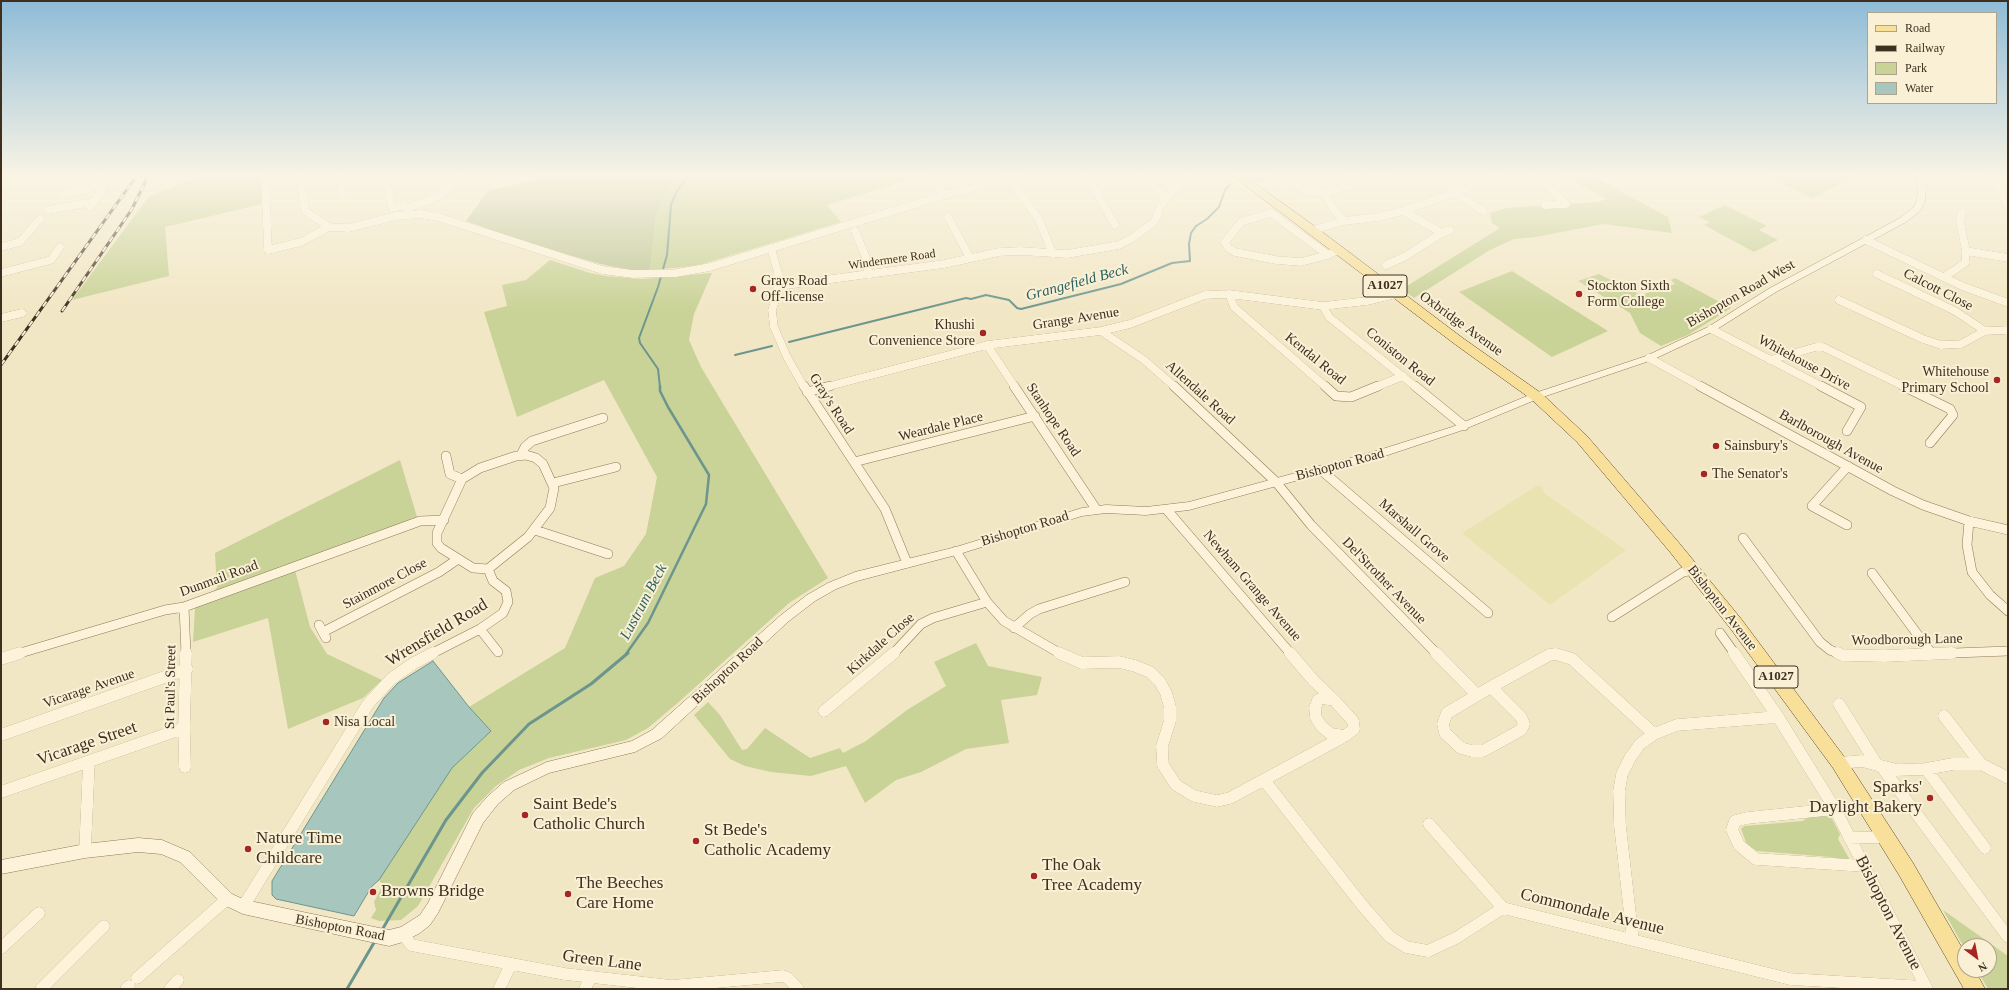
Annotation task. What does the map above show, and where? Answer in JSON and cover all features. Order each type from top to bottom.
[{"type":"main road","name":"Oxbridge Avenue","points":[[1299,220],[1313,230],[1333,252],[1396,294],[1536,396]]},
{"type":"main road","name":"Bishopton Avenue","points":[[1536,396],[1582,439],[1693,570],[1736,624],[1839,763],[1887,837],[1975,989]]},
{"type":"street","points":[[1,247],[20,242],[39,220]]},
{"type":"street","points":[[267,220],[268,250],[301,242],[329,227]]},
{"type":"street","points":[[316,220],[329,227],[348,228],[382,220]]},
{"type":"street","points":[[448,220],[602,270],[633,274],[676,273],[710,267],[862,220]]},
{"type":"street","points":[[950,220],[970,258]]},
{"type":"street","points":[[1039,220],[1053,254]]},
{"type":"street","points":[[1113,220],[1116,225]]},
{"type":"street","name":"Windermere Road","points":[[779,286],[869,275],[999,252],[1021,251],[1067,254],[1103,249],[1119,245],[1134,238],[1155,220]]},
{"type":"street","name":"Oxbridge Avenue","points":[[1247,220],[1241,222],[1226,242],[1228,248],[1236,252],[1276,260],[1301,262],[1333,252]]},
{"type":"street","name":"Oxbridge Avenue","points":[[1282,220],[1333,252]]},
{"type":"street","points":[[1313,230],[1351,220]]},
{"type":"street","points":[[1419,220],[1442,233]]},
{"type":"street","name":"Bishopton Road West","points":[[1536,396],[1649,358],[1711,329],[1773,290],[1903,220]]},
{"type":"street","points":[[1944,278],[1965,263],[1966,251],[1960,220]]},
{"type":"street","points":[[1386,265],[1404,257],[1442,233],[1450,230]]},
{"type":"street","points":[[855,231],[864,255],[869,275]]},
{"type":"street","points":[[1866,240],[1944,278],[2008,303]]},
{"type":"street","points":[[1,273],[43,265],[51,260],[60,246]]},
{"type":"street","name":"Gray's Road","points":[[771,248],[778,273],[779,286],[772,310],[774,327],[787,357],[807,392],[885,509],[907,563]]},
{"type":"street","points":[[1966,251],[2008,258]]},
{"type":"street","name":"Calcott Close","points":[[1877,274],[1949,309],[1986,331]]},
{"type":"street","name":"Grange Avenue","points":[[807,392],[987,345],[1101,331],[1130,324],[1205,295],[1229,294],[1323,306],[1367,301],[1396,294]]},
{"type":"street","name":"Kendal Road","points":[[1229,294],[1234,307],[1336,396],[1351,397],[1403,376]]},
{"type":"street","points":[[1839,300],[1923,339],[1941,345],[1960,344],[1986,331],[2008,330]]},
{"type":"street","name":"Coniston Road","points":[[1323,306],[1329,317],[1464,426]]},
{"type":"street","points":[[1,318],[22,313]]},
{"type":"street","name":"Whitehouse Drive","points":[[1711,329],[1861,407],[1847,431]]},
{"type":"street","name":"Allendale Road","points":[[1101,331],[1144,360],[1192,402],[1276,482]]},
{"type":"street","name":"Stanhope Road","points":[[987,345],[1096,509]]},
{"type":"street","points":[[1770,360],[1816,347],[1823,347],[1950,409],[1953,415],[1930,444]]},
{"type":"street","name":"Barlborough Avenue","points":[[1649,358],[1917,502],[1969,521],[2008,530]]},
{"type":"street","name":"Bishopton Road","points":[[1,867],[85,851],[138,844],[162,847],[185,857],[227,899],[243,907],[388,938],[403,934],[415,928],[425,920],[433,908],[478,818],[493,800],[509,786],[547,768],[568,761],[628,748],[657,734],[785,618],[811,598],[832,586],[855,577],[956,551],[1082,512],[1096,509],[1167,510],[1189,506],[1413,444],[1464,426],[1536,396]]},
{"type":"street","name":"Weardale Place","points":[[854,462],[1035,416]]},
{"type":"street","points":[[521,455],[525,447],[532,441],[599,421]]},
{"type":"street","points":[[521,455],[531,456],[539,460],[553,483],[554,493],[550,508],[535,530],[521,544],[488,569],[473,568],[441,548],[437,543],[437,533],[462,479],[480,468],[521,455]]},
{"type":"street","points":[[446,456],[450,474],[462,479]]},
{"type":"street","points":[[1847,525],[1810,508],[1848,466]]},
{"type":"street","points":[[553,483],[616,467]]},
{"type":"street","name":"Marshall Grove","points":[[1321,470],[1488,613]]},
{"type":"street","name":"Del'Strother Avenue","points":[[1276,482],[1311,525],[1477,695]]},
{"type":"street","name":"Newham Grange Avenue","points":[[1167,510],[1314,681],[1334,700]]},
{"type":"street","name":"Dunmail Road","points":[[1,659],[165,610],[184,607],[197,601],[418,522],[444,520]]},
{"type":"street","points":[[1969,521],[1967,545],[1972,572],[1984,589],[2008,611]]},
{"type":"street","points":[[535,530],[608,554]]},
{"type":"street","name":"Woodborough Lane","points":[[1743,538],[1820,642],[1830,650],[1842,655],[2008,651]]},
{"type":"street","points":[[956,551],[987,602],[995,612],[1014,628],[1070,659],[1082,662],[1119,662],[1135,666],[1150,672],[1160,682],[1166,693],[1170,707],[1170,721],[1162,746],[1163,765],[1176,785],[1194,796],[1217,801],[1230,798],[1345,736],[1354,729],[1353,722],[1334,700],[1323,698],[1318,700],[1315,708],[1316,718],[1325,737],[1324,746]]},
{"type":"street","name":"Stainmore Close","points":[[323,632],[439,572],[458,558]]},
{"type":"street","name":"Wrensfield Road","points":[[243,907],[368,704],[380,690],[391,679],[414,663],[480,629],[503,613],[508,602],[506,591],[493,581],[488,569]]},
{"type":"street","points":[[1612,616],[1684,572],[1693,570]]},
{"type":"street","points":[[1872,573],[1932,654]]},
{"type":"street","points":[[1014,628],[1030,614],[1039,609],[1125,582]]},
{"type":"street","name":"Kirkdale Close","points":[[824,711],[888,660],[921,624],[987,602]]},
{"type":"street","name":"St Paul's Street","points":[[184,607],[187,669],[184,728],[185,767]]},
{"type":"street","points":[[480,629],[498,652]]},
{"type":"street","name":"Bishopton Avenue","points":[[1720,633],[1778,717],[1835,809],[1926,988]]},
{"type":"street","points":[[1491,687],[1521,718],[1524,724],[1521,730],[1483,750],[1472,751],[1461,748],[1452,741],[1445,732],[1443,724],[1447,713],[1491,687],[1549,656],[1556,654],[1564,655],[1579,665],[1654,734]]},
{"type":"street","name":"Vicarage Avenue","points":[[1,735],[187,669]]},
{"type":"street","name":"Newham Grange Avenue","points":[[1314,681],[1318,693],[1318,700]]},
{"type":"street","points":[[1839,704],[1879,766],[2008,937]]},
{"type":"street","points":[[1944,716],[1980,764]]},
{"type":"street","points":[[1633,940],[1620,826],[1619,791],[1622,774],[1630,758],[1640,744],[1654,734],[1677,725],[1778,717]]},
{"type":"street","name":"Vicarage Street","points":[[1,792],[184,728]]},
{"type":"street","points":[[1322,728],[1331,734],[1345,736]]},
{"type":"street","points":[[85,851],[89,761]]},
{"type":"street","points":[[1839,763],[1862,761],[1897,770],[1926,769],[1953,764],[1980,764],[2008,778]]},
{"type":"street","points":[[1926,769],[1985,848]]},
{"type":"street","name":"Commondale Avenue","points":[[1264,780],[1291,816],[1389,936],[1406,947],[1428,951],[1456,938],[1503,908],[1740,968],[1790,979],[1926,988]]},
{"type":"street","points":[[1835,809],[1748,818],[1735,821],[1732,830],[1739,845],[1756,859],[1865,866]]},
{"type":"street","points":[[1429,824],[1503,908]]},
{"type":"street","name":"Bishopton Avenue","points":[[1849,838],[1887,837]]},
{"type":"street","points":[[131,985],[227,899]]},
{"type":"street","points":[[1,948],[39,913]]},
{"type":"street","points":[[41,989],[104,926]]},
{"type":"street","name":"Green Lane","points":[[403,934],[411,945],[511,964],[588,983],[672,988],[783,976],[788,978],[798,989]]},
{"type":"street","points":[[499,989],[511,964]]},
{"type":"shaded area","points":[[1538,485],[1543,488],[1544,493],[1626,550],[1550,605],[1462,533]]},
{"type":"green space","points":[[131,220],[194,220],[165,227],[169,276],[72,300]]},
{"type":"green space","points":[[656,220],[840,220],[841,222],[696,266],[650,270]]},
{"type":"green space","points":[[656,220],[650,270],[630,270],[600,264],[521,241],[466,221]]},
{"type":"green space","points":[[1491,220],[1669,220],[1672,233],[1603,224],[1536,237],[1514,239],[1490,250],[1414,298],[1402,289],[1500,228],[1492,223]]},
{"type":"green space","points":[[1706,220],[1755,220],[1767,226],[1759,230],[1778,240],[1754,252],[1704,225],[1710,222]]},
{"type":"green space","points":[[550,260],[590,273],[642,279],[712,273],[694,314],[689,340],[701,367],[828,578],[789,603],[648,728],[626,740],[549,758],[519,770],[496,786],[474,808],[418,906],[401,920],[379,921],[371,918],[376,910],[374,902],[383,885],[379,880],[452,768],[491,731],[469,707],[565,648],[595,578],[624,566],[646,534],[657,477],[604,380],[517,417],[484,312],[507,306],[502,285],[526,280]]},
{"type":"green space","points":[[1512,271],[1608,331],[1552,357],[1459,292]]},
{"type":"green space","points":[[1599,274],[1641,295],[1675,284],[1671,280],[1675,278],[1731,308],[1688,335],[1661,346],[1640,333],[1630,313],[1578,281]]},
{"type":"green space","points":[[400,460],[417,517],[294,566],[310,627],[327,654],[382,680],[363,698],[288,729],[268,618],[193,642],[195,608],[217,588],[215,553]]},
{"type":"green space","points":[[976,643],[988,666],[1042,677],[1037,695],[1001,700],[1009,743],[966,749],[921,772],[896,780],[865,803],[846,766],[811,776],[771,772],[745,766],[730,759],[694,715],[708,702],[720,715],[742,750],[747,749],[765,728],[810,758],[840,748],[843,753],[866,741],[907,710],[946,686],[934,662]]},
{"type":"green space","points":[[1830,815],[1840,834],[1838,839],[1850,860],[1757,851],[1747,845],[1741,829],[1744,826],[1803,821],[1808,816]]},
{"type":"green space","points":[[1943,910],[1983,938],[1959,938]]},
{"type":"green space","points":[[1997,948],[2008,956],[2008,989],[1988,989],[1982,978],[1997,978]]},
{"type":"water","points":[[433,661],[469,707],[491,731],[452,768],[379,880],[372,886],[354,916],[276,899],[272,895],[272,881],[384,698],[398,683]]},
{"type":"waterway","name":"Lustrum Beck","points":[[660,387],[658,369],[640,343],[639,338],[658,287],[667,255],[670,220]]},
{"type":"waterway","name":"Grangefield Beck","points":[[789,342],[966,298],[971,299],[986,295],[1009,300],[1017,308],[1021,309],[1121,284],[1172,263],[1190,261],[1189,244],[1191,233],[1196,226],[1205,220]]},
{"type":"waterway","name":"Grangefield Beck","points":[[735,355],[772,346]]},
{"type":"waterway","name":"Lustrum Beck","points":[[626,654],[648,623],[706,504],[709,475],[668,407],[660,391],[660,387]]},
{"type":"waterway","name":"Lustrum Beck","points":[[382,930],[446,820],[482,773],[529,724],[591,684],[628,653]]},
{"type":"waterway","name":"Lustrum Beck","points":[[347,989],[375,941]]},
{"type":"railway","points":[[1,365],[105,220]]},
{"type":"railway","points":[[62,311],[124,220]]},
{"type":"place","name":"Grays Road Off-license","points":[[753,289]]},
{"type":"place","name":"Stockton Sixth Form College","points":[[1579,294]]},
{"type":"place","name":"Khushi Convenience Store","points":[[983,333]]},
{"type":"place","name":"Whitehouse Primary School","points":[[1997,380]]},
{"type":"place","name":"Sainsbury's","points":[[1716,446]]},
{"type":"place","name":"The Senator's","points":[[1704,474]]},
{"type":"place","name":"Nisa Local","points":[[326,722]]},
{"type":"place","name":"Sparks' Daylight Bakery","points":[[1930,798]]},
{"type":"place","name":"Saint Bede's Catholic Church","points":[[525,815]]},
{"type":"place","name":"St Bede's Catholic Academy","points":[[696,841]]},
{"type":"place","name":"Nature Time Childcare","points":[[248,849]]},
{"type":"place","name":"The Oak Tree Academy","points":[[1034,876]]},
{"type":"place","name":"Browns Bridge","points":[[373,892]]},
{"type":"place","name":"The Beeches Care Home","points":[[568,894]]}]
